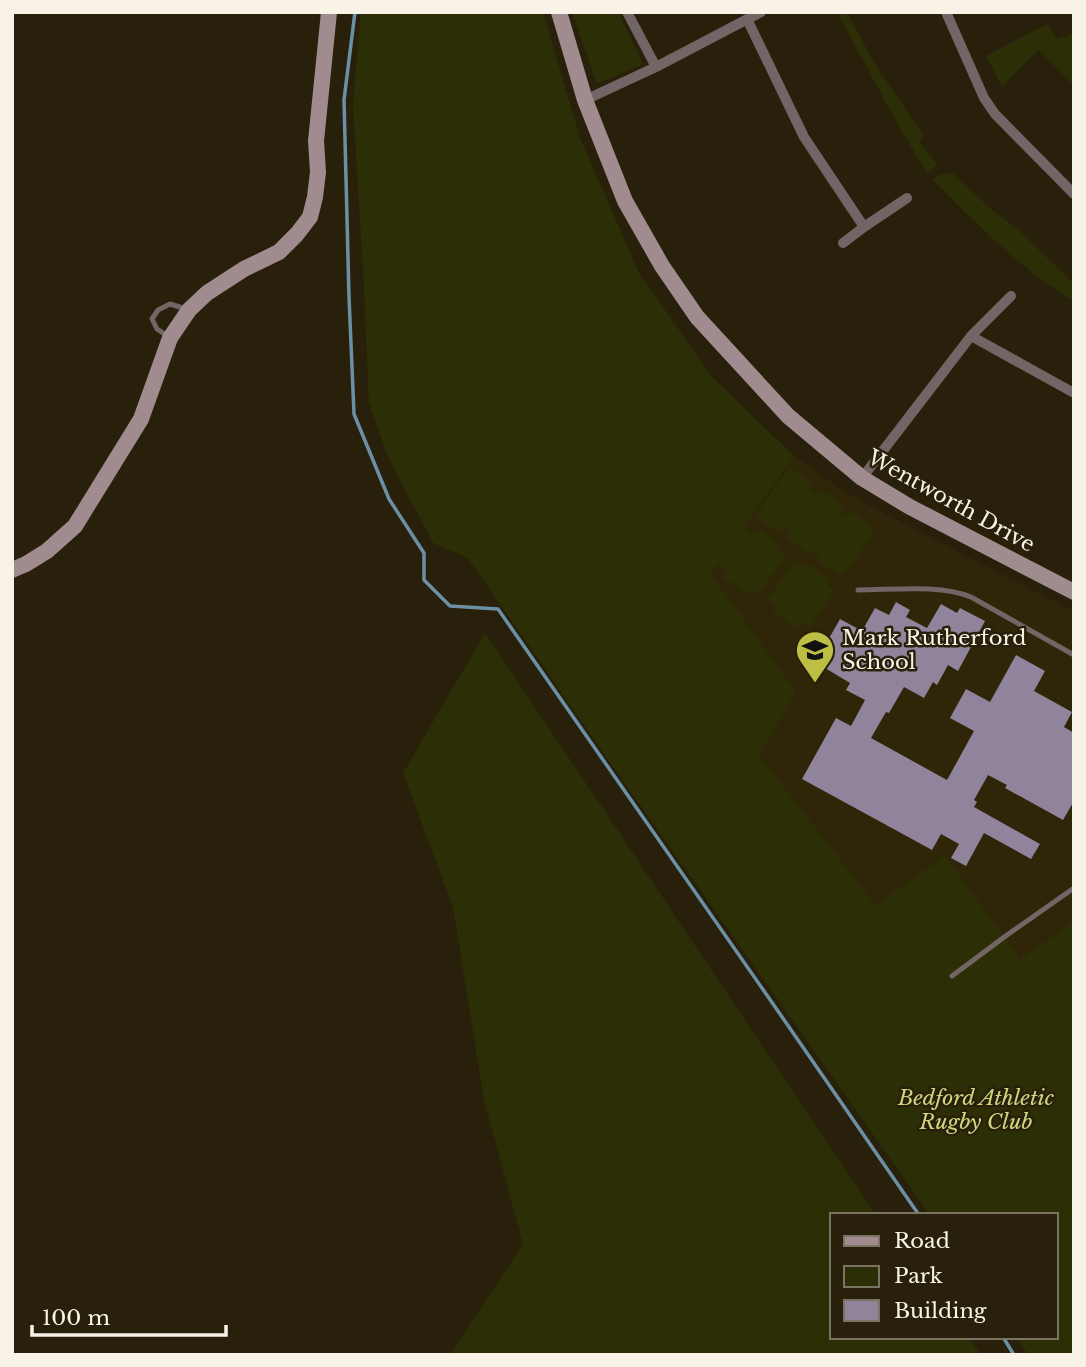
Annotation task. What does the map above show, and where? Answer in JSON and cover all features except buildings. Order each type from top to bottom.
[{"type":"street","points":[[12,570],[47,551],[75,526],[141,419],[170,338],[189,310],[208,293],[244,269],[279,252],[310,217],[316,197],[316,141],[329,12]]},
{"type":"street","name":"Wentworth Drive","points":[[559,12],[586,100],[625,201],[662,265],[697,317],[788,416],[862,478],[910,507],[1074,592]]},
{"type":"street","points":[[627,12],[656,67]]},
{"type":"street","points":[[586,100],[761,12]]},
{"type":"street","points":[[946,12],[984,98],[995,114],[1074,194]]},
{"type":"street","points":[[747,19],[804,136],[864,227]]},
{"type":"street","points":[[843,243],[907,198]]},
{"type":"street","points":[[862,478],[971,336],[1011,296]]},
{"type":"street","points":[[971,336],[1074,393]]},
{"type":"lane","points":[[170,338],[157,330],[152,319],[158,310],[170,304],[189,310]]},
{"type":"lane","points":[[858,590],[943,589],[958,592],[1074,655]]},
{"type":"lane","points":[[952,976],[1074,888]]},
{"type":"shaded area","name":"Mark Rutherford School","points":[[580,138],[639,273],[712,377],[794,456],[851,496],[1074,611],[1074,922],[840,1087],[468,558],[433,543],[387,455],[369,402],[364,287]]},
{"type":"green space","name":"Mark Rutherford School","points":[[361,12],[543,12],[580,138],[639,273],[712,377],[794,456],[711,574],[796,692],[759,755],[876,906],[945,855],[1020,959],[1074,922],[1074,1355],[1028,1355],[1017,1339],[1058,1339],[1058,1213],[929,1213],[468,558],[433,543],[387,455],[369,402],[353,104]]},
{"type":"green space","points":[[572,12],[618,12],[643,64],[597,84]]},
{"type":"green space","points":[[837,12],[847,12],[874,63],[924,136],[919,141],[938,165],[927,173],[898,125]]},
{"type":"green space","points":[[1047,24],[1057,39],[1074,33],[1074,85],[1039,50],[1002,86],[986,56]]},
{"type":"green space","points":[[952,173],[991,209],[1019,230],[1074,284],[1074,301],[1018,261],[933,180],[939,175]]},
{"type":"green space","points":[[789,467],[813,484],[810,490],[816,494],[820,489],[844,506],[840,512],[846,516],[850,511],[874,528],[871,533],[873,535],[846,572],[840,576],[816,559],[820,553],[814,549],[810,555],[786,538],[790,532],[784,527],[779,533],[755,516]]},
{"type":"green space","points":[[745,528],[753,534],[757,529],[781,545],[778,551],[786,556],[759,594],[752,588],[747,594],[723,577],[727,571],[718,565]]},
{"type":"green space","points":[[794,562],[803,568],[807,563],[831,580],[827,585],[835,591],[809,628],[801,623],[797,629],[773,612],[776,606],[767,600]]},
{"type":"green space","points":[[485,633],[875,1213],[830,1213],[830,1339],[969,1339],[981,1355],[450,1355],[523,1244],[484,1100],[453,907],[403,773]]},
{"type":"waterway","points":[[355,12],[344,100],[354,414],[389,499],[424,553],[424,580],[450,606],[498,609],[918,1213]]},
{"type":"waterway","points":[[1004,1339],[1014,1355]]},
{"type":"place","name":"Mark Rutherford School","points":[[815,684]]},
{"type":"park label","name":"Bedford Athletic Rugby Club","points":[[976,1110]]}]
